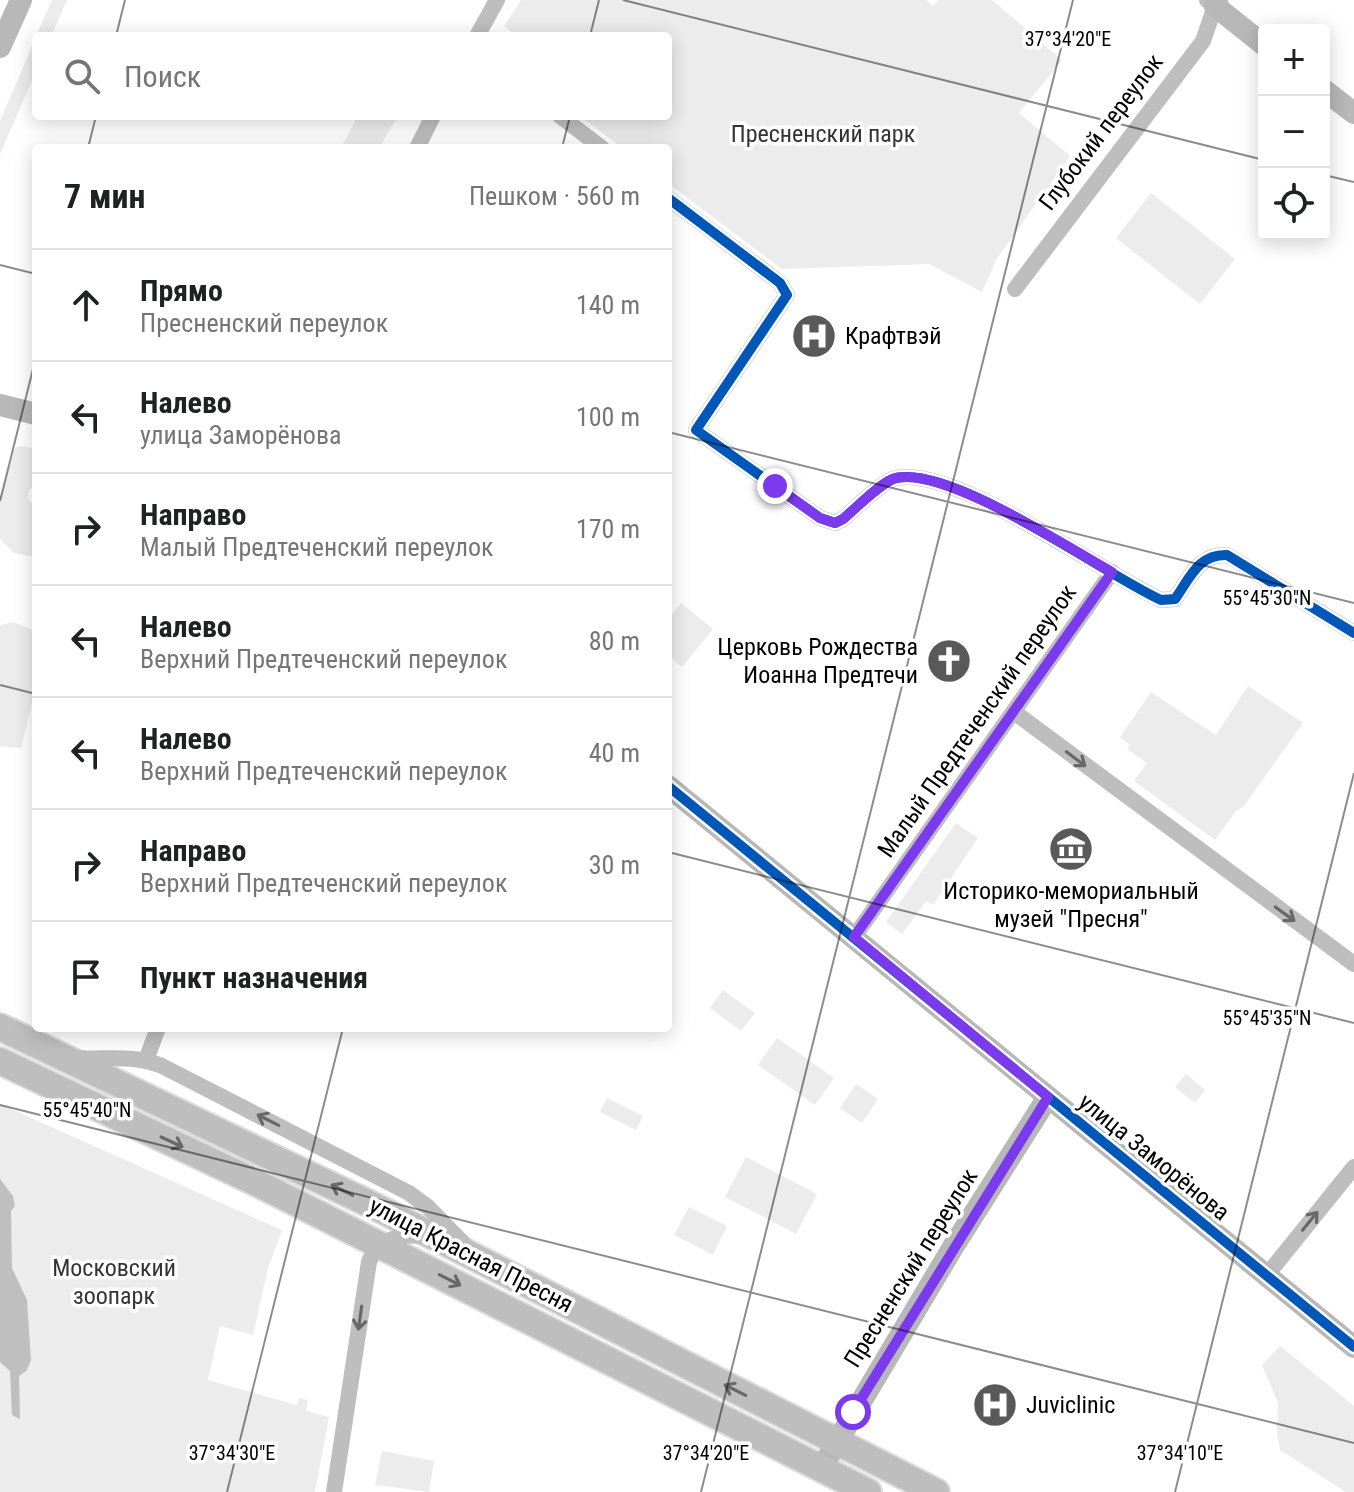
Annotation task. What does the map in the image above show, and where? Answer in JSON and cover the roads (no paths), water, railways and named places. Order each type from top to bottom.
[{"type":"main road","name":"улица Красная Пресня","points":[[0,1027],[437,1237],[838,1442],[907,1485],[936,1492]]},
{"type":"main road","name":"улица Красная Пресня","points":[[0,1061],[380,1244],[868,1492]]},
{"type":"street","points":[[0,47],[21,0]]},
{"type":"street","points":[[479,32],[497,0]]},
{"type":"street","points":[[1213,2],[1258,40]]},
{"type":"street","name":"Глубокий переулок","points":[[1015,289],[1203,41],[1213,2]]},
{"type":"street","points":[[1330,95],[1354,113]]},
{"type":"street","points":[[419,144],[431,120]]},
{"type":"street","points":[[565,120],[597,144]]},
{"type":"street","points":[[672,201],[786,290],[786,301],[696,430],[828,522],[843,519],[893,478],[917,476],[968,492],[1153,596],[1168,601],[1175,599],[1208,557],[1227,555],[1354,633]]},
{"type":"street","points":[[0,405],[32,413]]},
{"type":"street","name":"Малый Предтеченский переулок","points":[[854,937],[1112,572]]},
{"type":"street","points":[[1014,712],[1354,964]]},
{"type":"street","name":"улица Заморёнова","points":[[672,789],[1354,1347]]},
{"type":"street","points":[[146,1060],[156,1032]]},
{"type":"street","points":[[65,1057],[128,1057],[146,1060],[175,1072],[409,1193],[484,1261]]},
{"type":"street","name":"Пресненский переулок","points":[[821,1469],[953,1247],[1048,1097]]},
{"type":"street","points":[[1267,1275],[1354,1167]]},
{"type":"street","points":[[334,1492],[367,1270],[372,1254],[380,1244],[410,1235],[437,1237]]},
{"type":"place","name":"Крафтвэй","points":[[814,336]]},
{"type":"place","name":"Церковь Рождества Иоанна Предтечи","points":[[949,661]]},
{"type":"place","name":"Историко-мемориальный музей \"Пресня\"","points":[[1071,849]]},
{"type":"place","name":"Juviclinic","points":[[995,1405]]},
{"type":"park label","name":"Пресненский парк","points":[[823,134]]},
{"type":"park label","name":"Московский зоопарк","points":[[114,1282]]}]
